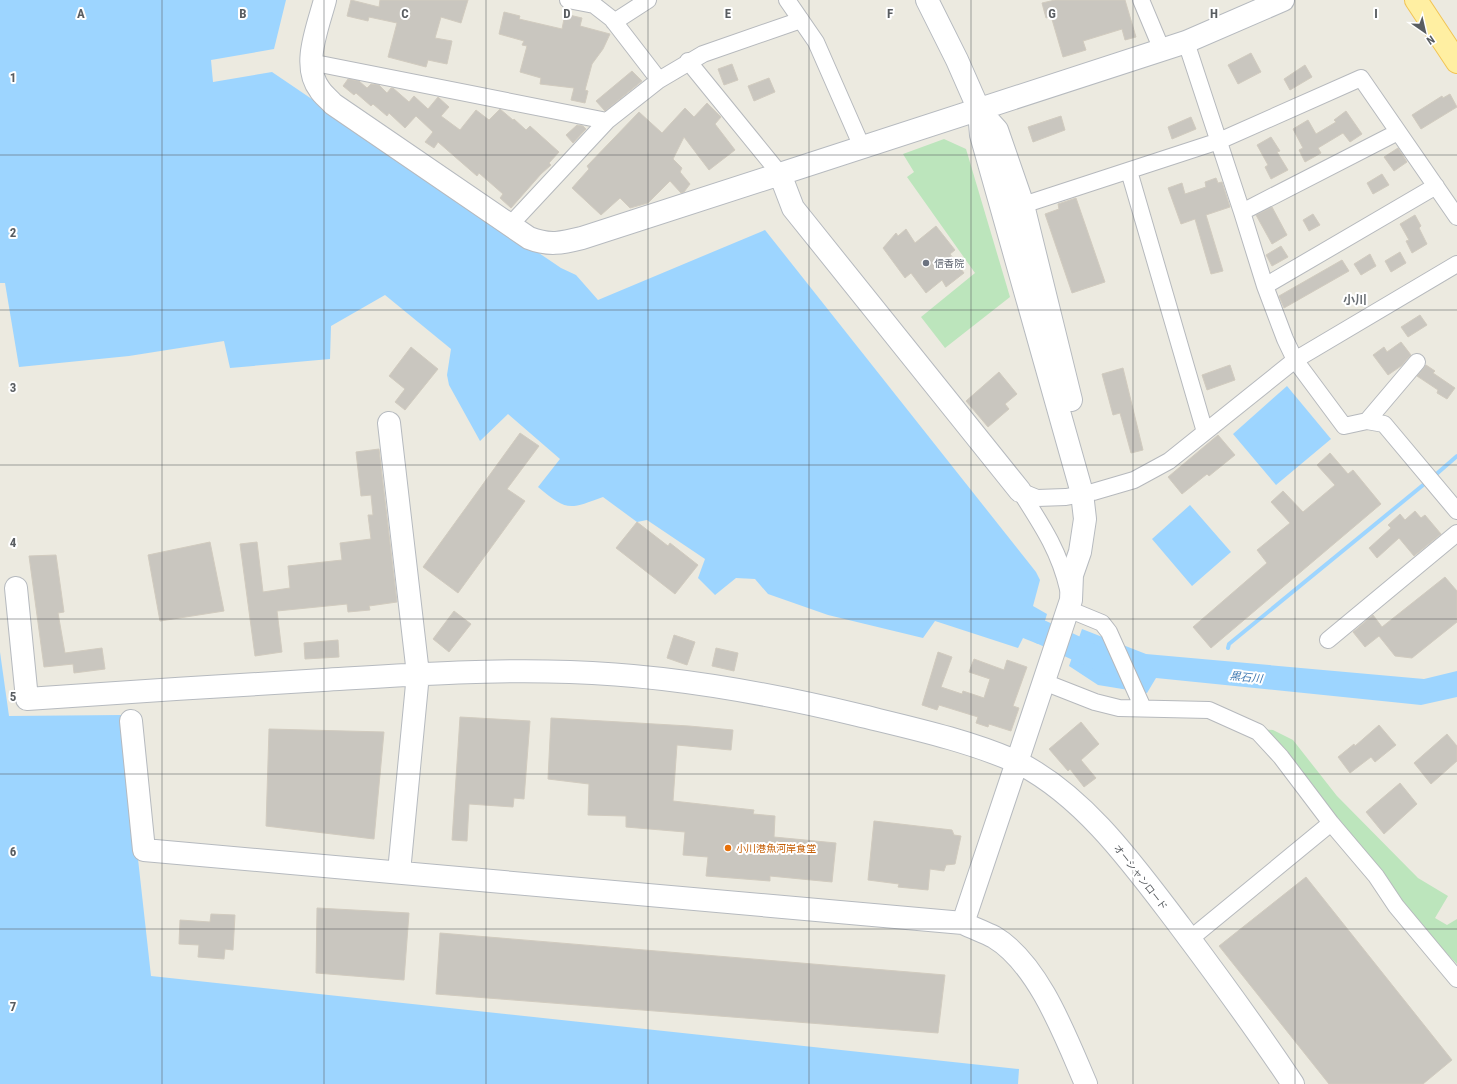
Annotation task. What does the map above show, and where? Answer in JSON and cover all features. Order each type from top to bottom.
[{"type":"main road","points":[[1416,0],[1457,62]]},
{"type":"street","points":[[324,0],[310,62],[314,80],[319,90],[333,104],[529,238],[541,243],[560,243],[979,110],[1186,42],[1283,0]]},
{"type":"street","points":[[568,0],[592,2],[614,22],[659,80]]},
{"type":"street","points":[[614,22],[648,0]]},
{"type":"street","points":[[787,0],[816,42],[862,147]]},
{"type":"street","points":[[927,0],[957,60],[979,110],[981,135],[1087,492],[1095,514],[1094,538],[1085,576],[1068,609],[963,923]]},
{"type":"street","points":[[1141,0],[1162,50]]},
{"type":"street","points":[[510,225],[607,121],[659,80],[688,61],[703,54],[801,20]]},
{"type":"street","points":[[1186,42],[1265,286],[1285,339],[1295,360],[1344,426],[1367,421],[1384,424],[1457,511]]},
{"type":"street","points":[[688,61],[780,174],[793,208],[1020,491],[1052,543],[1064,571],[1068,609]]},
{"type":"street","points":[[310,62],[607,121]]},
{"type":"street","points":[[1023,205],[1219,141],[1361,78],[1457,217]]},
{"type":"street","points":[[979,110],[998,130],[1023,205],[1087,492]]},
{"type":"street","points":[[1242,212],[1398,132]]},
{"type":"street","points":[[1129,171],[1205,432]]},
{"type":"street","points":[[1265,286],[1436,186]]},
{"type":"street","points":[[1020,491],[1037,498],[1066,497],[1134,480],[1169,461],[1295,360],[1457,264]]},
{"type":"street","points":[[1367,421],[1417,362]]},
{"type":"street","points":[[390,423],[418,674],[400,872]]},
{"type":"street","points":[[1328,640],[1457,533]]},
{"type":"street","name":"オーシャンロード","points":[[16,588],[27,699],[418,674],[570,672],[670,680],[748,691],[826,707],[990,751],[1017,762],[1040,774],[1090,818],[1124,852],[1245,1012],[1293,1084]]},
{"type":"street","points":[[1068,609],[1102,623],[1109,632],[1140,701]]},
{"type":"street","points":[[1044,682],[1095,702],[1119,708],[1140,701],[1209,710],[1258,732],[1281,757],[1331,823],[1376,876],[1396,906],[1457,979]]},
{"type":"street","points":[[131,721],[144,850],[963,923],[994,938],[1018,958],[1035,978],[1059,1022],[1086,1084]]},
{"type":"street","points":[[1190,939],[1331,823]]},
{"type":"street","name":"オーシャンロード","points":[[1245,1012],[1258,1023],[1307,1084]]},
{"type":"green space","points":[[944,139],[966,149],[1010,297],[945,348],[921,317],[975,273],[907,177],[914,172],[903,154]]},
{"type":"green space","points":[[1260,729],[1273,730],[1293,740],[1337,796],[1418,878],[1448,896],[1435,918],[1447,925],[1457,919],[1457,964],[1412,917]]},
{"type":"water","points":[[0,0],[286,0],[274,49],[211,60],[213,82],[272,72],[561,268],[576,275],[598,300],[765,230],[1036,572],[1040,580],[1033,606],[1047,614],[1038,644],[1023,638],[1018,648],[935,621],[923,638],[828,615],[768,594],[755,579],[736,578],[715,595],[698,578],[705,559],[647,520],[637,522],[603,497],[575,506],[568,506],[555,501],[538,487],[560,459],[508,414],[480,441],[449,385],[447,375],[451,349],[385,295],[331,326],[330,359],[230,368],[224,341],[129,356],[19,367],[5,283],[0,283]]},
{"type":"water","points":[[1287,386],[1331,439],[1276,485],[1233,434]]},
{"type":"water","points":[[1190,505],[1231,552],[1192,586],[1152,539]]},
{"type":"water","points":[[1082,629],[1146,654],[1424,679],[1457,671],[1457,697],[1421,705],[1156,678],[1147,693],[1098,685],[1069,666]]},
{"type":"water","points":[[0,652],[9,716],[122,715],[151,976],[1019,1069],[1018,1084],[0,1084]]},
{"type":"building","points":[[351,0],[379,7],[380,0],[468,0],[461,23],[441,17],[435,38],[452,41],[447,64],[428,60],[426,67],[388,57],[397,23],[369,17],[368,21],[347,16]]},
{"type":"building","points":[[1055,0],[1125,0],[1136,37],[1125,40],[1122,29],[1083,41],[1086,50],[1063,57],[1051,16],[1046,18],[1042,3]]},
{"type":"building","points":[[504,12],[520,16],[519,19],[562,29],[565,14],[582,18],[580,26],[610,34],[603,49],[592,64],[585,90],[588,91],[585,103],[571,100],[574,88],[540,84],[541,78],[520,72],[527,46],[522,45],[524,41],[499,34]]},
{"type":"building","points":[[1251,53],[1261,72],[1238,84],[1228,65]]},
{"type":"building","points":[[732,64],[738,80],[724,85],[718,69]]},
{"type":"building","points":[[1305,65],[1312,77],[1290,90],[1284,79]]},
{"type":"building","points":[[632,71],[642,81],[605,111],[596,101]]},
{"type":"building","points":[[769,78],[775,92],[754,101],[748,86]]},
{"type":"building","points":[[348,79],[359,81],[367,88],[371,84],[379,85],[387,93],[391,88],[393,88],[409,102],[414,96],[428,109],[438,97],[449,107],[441,116],[460,130],[476,110],[489,120],[500,109],[526,130],[530,126],[559,152],[549,163],[551,165],[511,208],[500,198],[503,194],[479,173],[477,176],[438,142],[434,148],[425,142],[433,132],[416,116],[405,128],[389,113],[387,116],[373,104],[371,106],[356,93],[354,95],[343,86]]},
{"type":"building","points":[[1450,94],[1457,107],[1421,129],[1412,115],[1442,96],[1443,98]]},
{"type":"building","points":[[707,103],[721,117],[715,124],[735,150],[709,170],[684,137],[673,159],[682,168],[680,172],[690,184],[684,192],[681,193],[670,181],[648,203],[630,208],[620,198],[601,215],[572,188],[589,169],[587,166],[639,112],[662,133],[685,108],[694,117]]},
{"type":"building","points":[[1346,111],[1362,134],[1350,142],[1343,133],[1318,148],[1321,153],[1305,162],[1299,150],[1303,148],[1293,129],[1308,120],[1316,134],[1336,122],[1334,120]]},
{"type":"building","points":[[1061,116],[1065,130],[1033,142],[1028,127]]},
{"type":"building","points":[[1191,117],[1196,129],[1172,139],[1168,127]]},
{"type":"building","points":[[577,125],[583,126],[586,129],[573,143],[566,135]]},
{"type":"building","points":[[1271,137],[1280,151],[1277,152],[1288,170],[1271,179],[1265,167],[1268,165],[1257,145]]},
{"type":"building","points":[[1398,148],[1407,162],[1394,171],[1384,157]]},
{"type":"building","points":[[1382,174],[1389,185],[1373,194],[1367,183]]},
{"type":"building","points":[[1216,178],[1218,183],[1222,182],[1230,207],[1206,215],[1223,271],[1211,274],[1195,219],[1181,224],[1168,188],[1182,183],[1185,194],[1206,187],[1205,182]]},
{"type":"building","points":[[1076,198],[1105,282],[1072,293],[1045,214],[1059,209],[1058,204]]},
{"type":"building","points":[[1272,207],[1287,235],[1272,244],[1256,215]]},
{"type":"building","points":[[1313,214],[1320,225],[1309,231],[1303,220]]},
{"type":"building","points":[[1415,215],[1421,226],[1419,228],[1427,244],[1412,253],[1406,241],[1409,240],[1400,224]]},
{"type":"building","name":"信香院","points":[[936,226],[955,250],[950,254],[964,273],[946,287],[942,280],[926,293],[911,273],[905,278],[883,248],[896,233],[898,236],[906,229],[915,243]]},
{"type":"building","points":[[1281,246],[1288,257],[1272,266],[1266,255]]},
{"type":"building","points":[[1400,252],[1406,263],[1391,272],[1385,261]]},
{"type":"building","points":[[1370,254],[1376,266],[1361,275],[1354,264]]},
{"type":"building","points":[[1342,260],[1349,271],[1284,308],[1279,296]]},
{"type":"building","points":[[1420,315],[1427,325],[1408,337],[1401,327]]},
{"type":"building","points":[[1401,342],[1411,355],[1401,366],[1388,375],[1373,355],[1384,347],[1387,352]]},
{"type":"building","points":[[411,347],[438,369],[405,410],[395,402],[405,389],[389,376]]},
{"type":"building","points":[[1230,365],[1235,380],[1207,390],[1202,375]]},
{"type":"building","points":[[1426,365],[1435,371],[1433,373],[1455,388],[1447,399],[1437,393],[1438,390],[1417,376]]},
{"type":"building","points":[[1123,368],[1143,450],[1131,453],[1120,413],[1113,415],[1102,374]]},
{"type":"building","points":[[999,372],[1017,394],[1005,404],[1009,409],[988,427],[966,401]]},
{"type":"building","points":[[520,433],[539,446],[507,489],[525,501],[458,593],[423,567]]},
{"type":"building","points":[[1218,435],[1235,455],[1209,476],[1207,474],[1182,494],[1168,477]]},
{"type":"building","points":[[379,449],[397,602],[369,606],[370,610],[348,612],[347,604],[277,611],[282,652],[255,656],[240,544],[257,542],[263,592],[290,588],[288,566],[342,560],[340,543],[371,539],[368,515],[373,515],[371,495],[361,496],[356,452]]},
{"type":"building","points":[[1330,453],[1348,474],[1353,470],[1381,504],[1211,648],[1193,627],[1267,563],[1257,550],[1290,523],[1271,502],[1283,491],[1303,512],[1335,485],[1317,465]]},
{"type":"building","points":[[1415,511],[1421,518],[1425,515],[1441,534],[1414,556],[1399,538],[1377,558],[1369,548],[1391,528],[1388,525],[1400,514],[1405,520]]},
{"type":"building","points":[[637,522],[668,546],[670,543],[698,565],[675,594],[616,548]]},
{"type":"building","points":[[210,542],[224,611],[160,621],[148,555]]},
{"type":"building","points":[[56,555],[64,612],[58,613],[65,653],[102,648],[105,669],[74,673],[73,664],[44,667],[29,556]]},
{"type":"building","points":[[1445,577],[1457,591],[1457,622],[1412,658],[1395,656],[1379,636],[1365,647],[1353,632],[1373,615],[1382,627]]},
{"type":"building","points":[[454,611],[471,624],[449,652],[433,639]]},
{"type":"building","points":[[674,635],[695,642],[687,665],[667,658]]},
{"type":"building","points":[[338,640],[339,657],[305,659],[304,643]]},
{"type":"building","points":[[716,648],[738,653],[734,671],[712,666]]},
{"type":"building","points":[[938,652],[952,657],[941,687],[962,694],[963,691],[984,698],[990,679],[969,672],[974,659],[1004,670],[1007,660],[1027,667],[1013,706],[1019,708],[1011,731],[989,724],[988,727],[976,723],[978,717],[939,705],[937,710],[922,705]]},
{"type":"building","points":[[460,717],[530,721],[524,799],[514,798],[513,807],[469,804],[467,841],[452,840]]},
{"type":"building","points":[[551,718],[733,730],[731,750],[677,745],[673,801],[754,810],[753,814],[775,816],[774,837],[836,843],[832,882],[770,876],[770,881],[706,876],[708,857],[683,855],[685,832],[626,827],[626,816],[588,815],[589,784],[548,779]]},
{"type":"building","points":[[1081,722],[1099,744],[1081,760],[1096,778],[1084,787],[1070,769],[1068,771],[1049,749]]},
{"type":"building","points":[[1379,725],[1396,745],[1375,762],[1371,757],[1350,773],[1338,757],[1354,744],[1355,746]]},
{"type":"building","points":[[269,729],[384,732],[374,839],[266,826]]},
{"type":"building","points":[[1447,734],[1457,746],[1457,761],[1431,784],[1414,763]]},
{"type":"building","points":[[1400,783],[1417,804],[1384,834],[1366,812]]},
{"type":"building","points":[[874,821],[952,830],[954,835],[961,836],[955,864],[946,865],[944,871],[930,869],[928,890],[898,887],[899,884],[868,880]]},
{"type":"building","points":[[1306,877],[1452,1060],[1423,1084],[1329,1084],[1219,946]]},
{"type":"building","points":[[317,908],[409,913],[404,980],[316,973]]},
{"type":"building","points":[[211,914],[235,915],[233,950],[225,949],[224,959],[198,957],[199,945],[179,944],[180,920],[210,922]]},
{"type":"building","points":[[440,933],[945,975],[938,1033],[436,994]]},
{"type":"waterway","points":[[1433,477],[1457,456]]},
{"type":"waterway","points":[[1228,648],[1229,644],[1428,481]]},
{"type":"waterway","name":"黒石川","points":[[1041,632],[1106,662]]},
{"type":"place","name":"信香院","points":[[926,263]]},
{"type":"place","name":"小川港魚河岸食堂","points":[[728,848]]},
{"type":"district","name":"小川","points":[[1355,300]]}]
